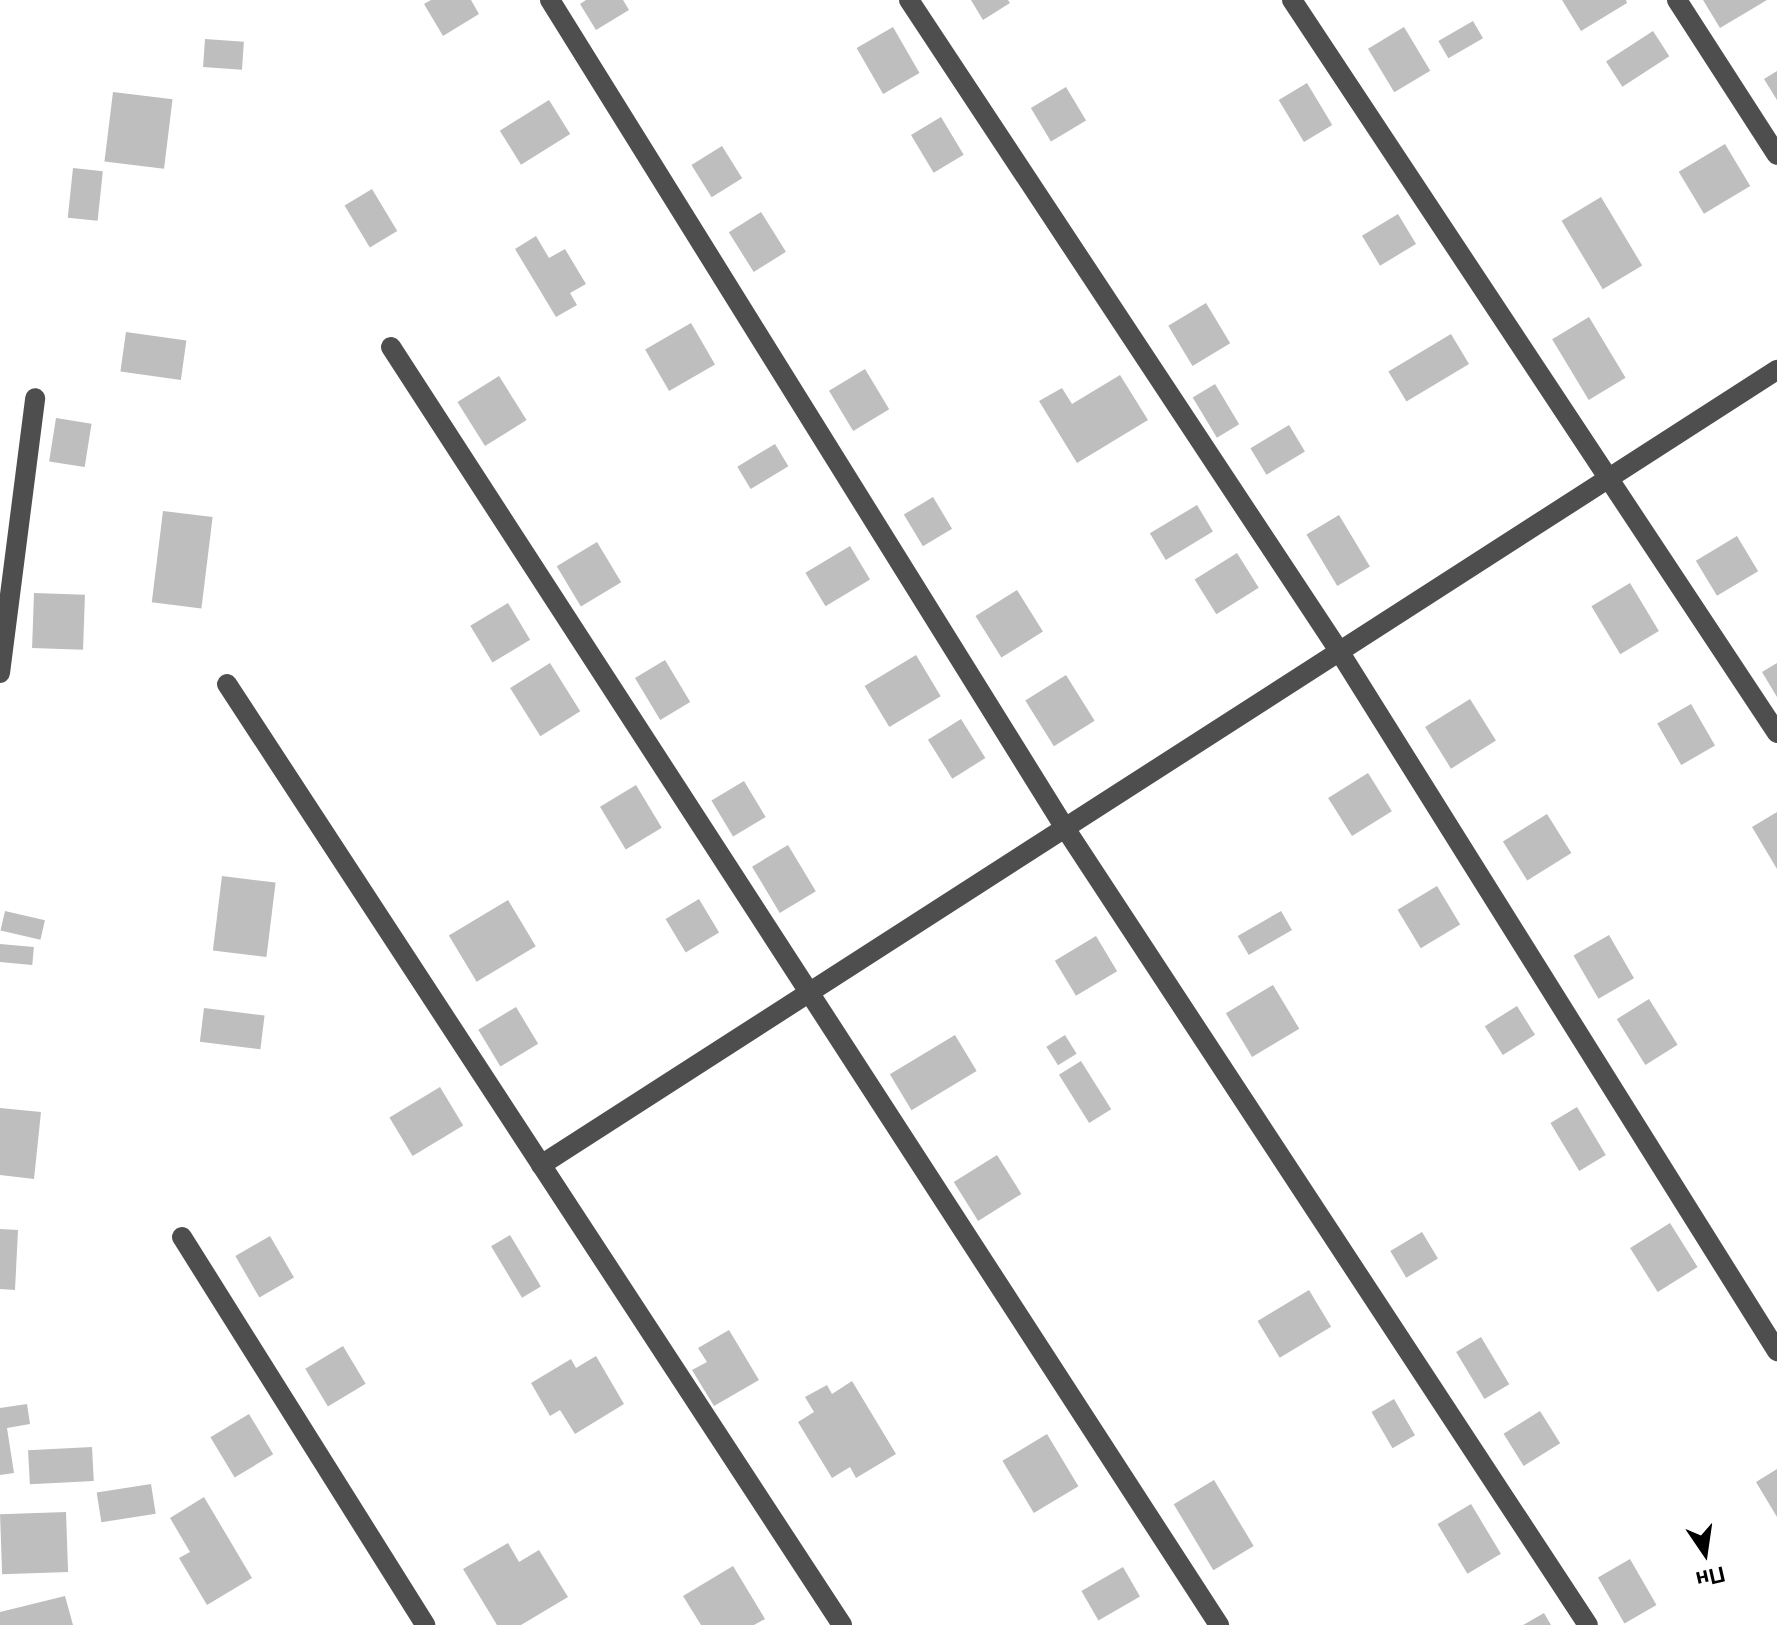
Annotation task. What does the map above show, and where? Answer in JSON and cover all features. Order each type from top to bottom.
[{"type":"street","points":[[550,0],[1065,828],[1588,1625]]},
{"type":"street","points":[[909,0],[1339,651],[1777,1351]]},
{"type":"street","points":[[1292,0],[1777,733]]},
{"type":"street","points":[[1677,0],[1777,155]]},
{"type":"street","points":[[391,347],[1219,1625]]},
{"type":"street","points":[[541,1165],[1777,370]]},
{"type":"street","points":[[0,673],[35,398]]},
{"type":"street","points":[[227,684],[842,1625]]},
{"type":"street","points":[[182,1237],[425,1625]]},
{"type":"building","points":[[431,0],[471,0],[479,14],[443,36],[424,4]]},
{"type":"building","points":[[586,0],[623,0],[629,10],[596,30],[580,4]]},
{"type":"building","points":[[971,0],[1008,0],[1010,3],[983,20]]},
{"type":"building","points":[[1562,0],[1626,0],[1627,3],[1581,31]]},
{"type":"building","points":[[1703,0],[1767,0],[1720,28]]},
{"type":"building","points":[[1473,21],[1483,38],[1448,58],[1438,41]]},
{"type":"building","points":[[893,27],[920,73],[883,94],[857,48]]},
{"type":"building","points":[[1404,27],[1430,71],[1394,92],[1368,49]]},
{"type":"building","points":[[1653,31],[1669,56],[1622,87],[1606,61]]},
{"type":"building","points":[[205,39],[244,42],[242,70],[203,67]]},
{"type":"building","points":[[1777,71],[1777,100],[1764,79]]},
{"type":"building","points":[[1307,83],[1332,125],[1304,142],[1279,100]]},
{"type":"building","points":[[1066,87],[1086,120],[1051,142],[1031,108]]},
{"type":"building","points":[[113,92],[173,99],[164,169],[104,161]]},
{"type":"building","points":[[549,100],[570,134],[521,165],[500,131]]},
{"type":"building","points":[[941,117],[964,155],[934,173],[911,135]]},
{"type":"building","points":[[1725,144],[1750,186],[1704,214],[1679,172]]},
{"type":"building","points":[[722,146],[742,178],[712,197],[691,165]]},
{"type":"building","points":[[73,168],[103,171],[98,221],[68,218]]},
{"type":"building","points":[[372,189],[397,231],[370,247],[345,205]]},
{"type":"building","points":[[1601,197],[1642,266],[1603,289],[1562,221]]},
{"type":"building","points":[[761,212],[786,252],[754,272],[729,232]]},
{"type":"building","points":[[1398,214],[1416,244],[1380,266],[1362,236]]},
{"type":"building","points":[[536,236],[549,258],[565,249],[586,284],[570,293],[577,305],[556,317],[515,249]]},
{"type":"building","points":[[1206,303],[1230,343],[1192,366],[1168,326]]},
{"type":"building","points":[[1589,317],[1626,378],[1589,400],[1552,339]]},
{"type":"building","points":[[691,323],[715,365],[669,391],[645,350]]},
{"type":"building","points":[[126,332],[186,340],[181,380],[120,372]]},
{"type":"building","points":[[1451,334],[1469,364],[1406,402],[1388,372]]},
{"type":"building","points":[[865,369],[889,409],[853,431],[829,391]]},
{"type":"building","points":[[1120,375],[1148,420],[1077,463],[1039,401],[1062,388],[1072,404]]},
{"type":"building","points":[[499,376],[527,420],[485,446],[457,402]]},
{"type":"building","points":[[1215,384],[1239,424],[1217,438],[1193,397]]},
{"type":"building","points":[[56,418],[92,424],[85,467],[49,461]]},
{"type":"building","points":[[1289,425],[1305,452],[1266,475],[1250,448]]},
{"type":"building","points":[[775,444],[788,466],[751,489],[737,467]]},
{"type":"building","points":[[933,497],[952,529],[923,546],[904,515]]},
{"type":"building","points":[[1197,505],[1213,532],[1166,560],[1150,533]]},
{"type":"building","points":[[163,511],[213,517],[201,608],[152,602]]},
{"type":"building","points":[[1339,515],[1370,566],[1337,586],[1306,535]]},
{"type":"building","points":[[1737,536],[1758,571],[1717,596],[1696,561]]},
{"type":"building","points":[[597,542],[621,582],[581,606],[557,566]]},
{"type":"building","points":[[850,546],[870,579],[826,606],[805,573]]},
{"type":"building","points":[[1237,553],[1259,588],[1216,614],[1195,579]]},
{"type":"building","points":[[1630,583],[1659,631],[1620,654],[1591,606]]},
{"type":"building","points":[[1017,590],[1043,632],[1001,658],[975,616]]},
{"type":"building","points":[[34,593],[85,595],[83,650],[32,648]]},
{"type":"building","points":[[508,603],[530,640],[492,663],[470,626]]},
{"type":"building","points":[[916,655],[941,696],[889,727],[865,686]]},
{"type":"building","points":[[665,660],[690,702],[660,720],[635,678]]},
{"type":"building","points":[[550,663],[580,711],[540,736],[510,688]]},
{"type":"building","points":[[1777,663],[1777,697],[1762,672]]},
{"type":"building","points":[[1066,675],[1095,721],[1054,746],[1025,700]]},
{"type":"building","points":[[1470,699],[1496,741],[1451,769],[1425,727]]},
{"type":"building","points":[[1691,704],[1715,746],[1681,765],[1657,724]]},
{"type":"building","points":[[961,719],[985,758],[952,779],[928,740]]},
{"type":"building","points":[[1368,773],[1392,811],[1352,836],[1328,798]]},
{"type":"building","points":[[744,781],[766,817],[733,837],[711,801]]},
{"type":"building","points":[[636,785],[662,828],[626,849],[600,807]]},
{"type":"building","points":[[1777,812],[1777,869],[1752,827]]},
{"type":"building","points":[[1547,814],[1571,853],[1527,881],[1503,842]]},
{"type":"building","points":[[788,845],[816,891],[780,913],[752,867]]},
{"type":"building","points":[[222,876],[276,883],[266,957],[213,950]]},
{"type":"building","points":[[1437,886],[1460,925],[1421,948],[1398,910]]},
{"type":"building","points":[[699,899],[719,932],[686,953],[666,919]]},
{"type":"building","points":[[508,900],[536,946],[477,982],[449,936]]},
{"type":"building","points":[[5,911],[45,920],[40,940],[1,930]]},
{"type":"building","points":[[1281,911],[1292,930],[1249,955],[1238,936]]},
{"type":"building","points":[[1609,935],[1634,978],[1598,999],[1573,956]]},
{"type":"building","points":[[1096,936],[1117,971],[1076,996],[1055,961]]},
{"type":"building","points":[[0,944],[34,947],[32,965],[0,962]]},
{"type":"building","points":[[1273,985],[1299,1029],[1252,1057],[1226,1013]]},
{"type":"building","points":[[1649,999],[1678,1045],[1645,1065],[1617,1019]]},
{"type":"building","points":[[1517,1006],[1535,1035],[1503,1055],[1485,1026]]},
{"type":"building","points":[[516,1007],[538,1044],[500,1067],[478,1030]]},
{"type":"building","points":[[204,1008],[265,1015],[260,1049],[200,1042]]},
{"type":"building","points":[[955,1035],[977,1071],[911,1110],[890,1074]]},
{"type":"building","points":[[1065,1035],[1077,1054],[1058,1065],[1046,1047]]},
{"type":"building","points":[[1081,1061],[1111,1109],[1089,1123],[1059,1075]]},
{"type":"building","points":[[440,1087],[463,1126],[413,1156],[389,1117]]},
{"type":"building","points":[[1577,1107],[1606,1155],[1579,1171],[1550,1123]]},
{"type":"building","points":[[0,1108],[41,1112],[34,1179],[0,1175]]},
{"type":"building","points":[[997,1155],[1021,1194],[978,1221],[954,1182]]},
{"type":"building","points":[[1670,1223],[1698,1267],[1658,1292],[1630,1248]]},
{"type":"building","points":[[0,1229],[18,1230],[15,1290],[0,1289]]},
{"type":"building","points":[[1422,1232],[1438,1259],[1406,1278],[1390,1251]]},
{"type":"building","points":[[510,1235],[541,1286],[522,1298],[491,1246]]},
{"type":"building","points":[[270,1236],[294,1278],[259,1298],[235,1256]]},
{"type":"building","points":[[1309,1290],[1331,1327],[1280,1358],[1258,1321]]},
{"type":"building","points":[[729,1330],[759,1380],[714,1406],[692,1370],[707,1362],[698,1348]]},
{"type":"building","points":[[1481,1337],[1509,1384],[1484,1399],[1456,1352]]},
{"type":"building","points":[[343,1346],[366,1384],[328,1406],[305,1369]]},
{"type":"building","points":[[596,1356],[624,1404],[575,1434],[560,1410],[550,1416],[531,1383],[571,1359],[576,1368]]},
{"type":"building","points":[[852,1381],[896,1454],[856,1478],[850,1467],[832,1478],[798,1422],[814,1412],[805,1397],[827,1385],[832,1394]]},
{"type":"building","points":[[1394,1399],[1415,1435],[1392,1448],[1371,1412]]},
{"type":"building","points":[[27,1404],[30,1424],[7,1428],[14,1473],[0,1475],[0,1408]]},
{"type":"building","points":[[1540,1411],[1560,1443],[1524,1466],[1504,1434]]},
{"type":"building","points":[[249,1414],[273,1454],[235,1477],[210,1437]]},
{"type":"building","points":[[1047,1434],[1078,1486],[1034,1513],[1002,1461]]},
{"type":"building","points":[[92,1447],[94,1481],[30,1484],[28,1450]]},
{"type":"building","points":[[1777,1469],[1777,1517],[1756,1482]]},
{"type":"building","points":[[1214,1480],[1254,1546],[1213,1570],[1174,1504]]},
{"type":"building","points":[[151,1484],[156,1514],[101,1522],[97,1493]]},
{"type":"building","points":[[204,1497],[252,1578],[207,1605],[179,1558],[190,1552],[170,1518]]},
{"type":"building","points":[[1471,1504],[1501,1554],[1467,1574],[1438,1524]]},
{"type":"building","points":[[66,1512],[68,1572],[2,1574],[0,1514]]},
{"type":"building","points":[[508,1543],[519,1562],[539,1550],[568,1597],[521,1625],[497,1625],[463,1569]]},
{"type":"building","points":[[1630,1559],[1657,1605],[1624,1623],[1598,1577]]},
{"type":"building","points":[[733,1566],[765,1619],[754,1625],[701,1625],[683,1596]]},
{"type":"building","points":[[1123,1567],[1140,1596],[1098,1620],[1081,1591]]},
{"type":"building","points":[[65,1596],[73,1625],[0,1625],[0,1612]]},
{"type":"building","points":[[1544,1613],[1551,1625],[1523,1625]]}]
